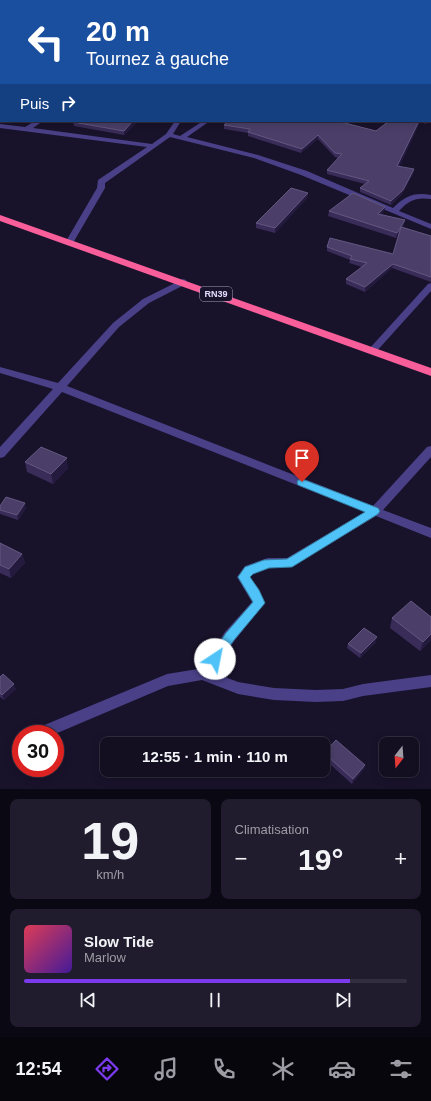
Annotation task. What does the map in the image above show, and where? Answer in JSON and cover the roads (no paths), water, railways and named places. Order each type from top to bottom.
[{"type":"highway","name":"RN39","points":[[0,218],[183,282],[431,372]]},
{"type":"street","points":[[27,129],[38,122]]},
{"type":"street","points":[[69,243],[101,188],[101,182],[169,135],[177,122]]},
{"type":"street","points":[[181,138],[205,122]]},
{"type":"street","points":[[0,126],[154,146]]},
{"type":"street","points":[[169,135],[256,156],[304,173],[431,227]]},
{"type":"street","points":[[394,212],[407,198],[419,194],[431,197]]},
{"type":"street","points":[[0,454],[116,325],[146,301],[183,282]]},
{"type":"street","points":[[372,351],[431,286]]},
{"type":"street","points":[[0,370],[59,387],[431,533]]},
{"type":"street","points":[[202,674],[215,659],[230,636],[259,603],[255,594],[243,577],[249,570],[268,563],[289,563],[375,511],[431,450]]},
{"type":"street","points":[[61,725],[167,680],[202,674],[238,688],[274,694],[316,696],[343,695],[364,690],[431,681]]}]
